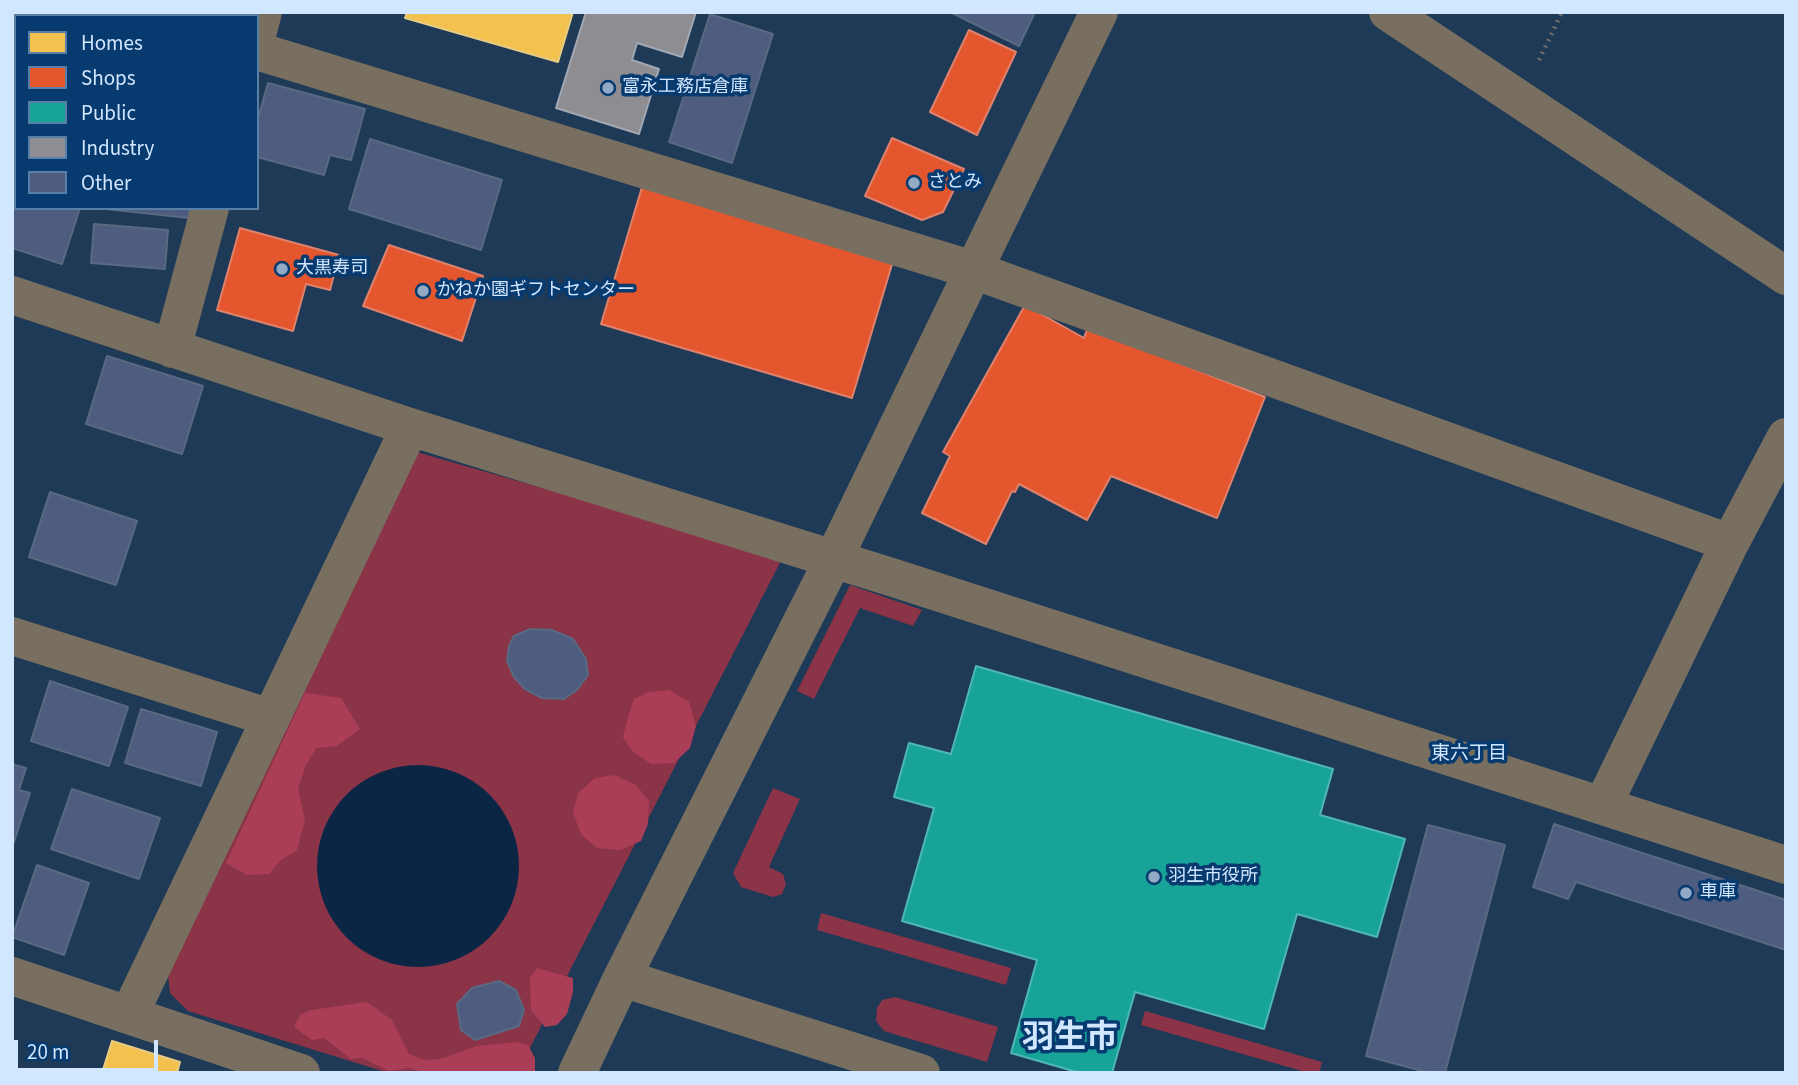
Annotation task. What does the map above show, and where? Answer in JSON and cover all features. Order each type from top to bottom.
[{"type":"street","points":[[577,1073],[622,978],[834,560],[1099,12]]},
{"type":"street","points":[[1388,12],[1786,276]]},
{"type":"street","points":[[259,52],[973,270],[1730,543]]},
{"type":"street","points":[[172,349],[209,210]]},
{"type":"street","points":[[12,295],[410,427],[1786,865]]},
{"type":"street","points":[[129,1015],[410,427]]},
{"type":"street","points":[[1603,805],[1730,543],[1786,437]]},
{"type":"street","points":[[12,636],[271,718]]},
{"type":"street","points":[[12,976],[302,1073]]},
{"type":"street","points":[[622,978],[920,1073]]},
{"type":"path","points":[[1520,98],[1562,12]]},
{"type":"shaded area","points":[[413,451],[783,557],[517,1073],[389,1073],[188,1011],[170,993],[167,966]]},
{"type":"shaded area","points":[[850,585],[922,610],[913,626],[860,608],[814,699],[797,691]]},
{"type":"shaded area","points":[[669,690],[689,702],[696,726],[690,748],[674,763],[651,764],[632,751],[623,737],[634,699],[649,692]]},
{"type":"shaded area","points":[[305,693],[341,698],[360,729],[337,746],[316,748],[305,767],[298,789],[305,820],[297,850],[280,861],[269,874],[247,875],[226,863]]},
{"type":"shaded area","points":[[614,775],[636,785],[649,801],[648,824],[641,841],[620,850],[597,848],[581,834],[573,813],[578,793],[595,778]]},
{"type":"shaded area","points":[[773,788],[800,799],[769,867],[783,874],[786,884],[782,894],[773,897],[741,887],[733,873]]},
{"type":"shaded area","points":[[821,913],[1011,968],[1006,985],[817,930]]},
{"type":"shaded area","points":[[537,968],[573,978],[573,992],[567,1014],[557,1025],[545,1027],[531,1010],[530,978]]},
{"type":"shaded area","points":[[895,997],[998,1027],[987,1062],[884,1031],[876,1021],[877,1008],[882,1000]]},
{"type":"shaded area","points":[[367,1002],[392,1020],[409,1054],[424,1060],[440,1059],[477,1046],[517,1042],[528,1045],[535,1058],[535,1073],[427,1073],[409,1068],[389,1071],[362,1058],[351,1059],[324,1038],[312,1040],[294,1027],[300,1015],[311,1010]]},
{"type":"shaded area","points":[[1145,1011],[1322,1062],[1319,1073],[1309,1073],[1141,1025]]},
{"type":"water","points":[[418,765],[457,773],[474,782],[489,795],[502,810],[511,827],[519,866],[511,905],[502,922],[489,937],[474,950],[457,959],[418,967],[379,959],[362,950],[347,937],[334,922],[325,905],[317,866],[325,827],[334,810],[347,795],[362,782],[379,773]]},
{"type":"building: Homes","points":[[407,12],[573,12],[558,62],[405,18]]},
{"type":"building: Homes","points":[[112,1041],[180,1062],[177,1073],[102,1073]]},
{"type":"building: Shops","points":[[969,30],[1016,52],[977,135],[930,112]]},
{"type":"building: Shops","name":"さとみ","points":[[892,138],[964,169],[943,212],[922,220],[865,196]]},
{"type":"building: Shops","points":[[642,187],[893,261],[852,398],[601,324]]},
{"type":"building: Shops","name":"大黒寿司","points":[[240,228],[339,255],[330,290],[306,284],[293,331],[217,310]]},
{"type":"building: Shops","name":"かねか園ギフトセンター","points":[[389,245],[483,276],[462,341],[363,306]]},
{"type":"building: Shops","points":[[1025,305],[1084,338],[1088,327],[1265,397],[1217,518],[1111,476],[1087,520],[1019,484],[1015,492],[1012,491],[986,544],[922,513],[950,456],[943,452]]},
{"type":"building: Public","name":"羽生市役所","points":[[976,666],[1333,769],[1320,815],[1405,839],[1377,937],[1297,914],[1264,1029],[1135,992],[1112,1073],[1080,1073],[1011,1053],[1037,960],[902,921],[934,808],[894,797],[909,743],[951,754]]},
{"type":"building: Industry","name":"富永工務店倉庫","points":[[586,12],[696,12],[682,57],[637,43],[632,60],[659,69],[639,134],[556,108]]},
{"type":"building: Other","points":[[950,12],[1035,12],[1019,46]]},
{"type":"building: Other","points":[[710,14],[773,34],[732,163],[669,142]]},
{"type":"building: Other","points":[[12,57],[14,135],[12,135]]},
{"type":"building: Other","points":[[268,83],[365,109],[351,160],[330,155],[324,175],[259,158],[259,115]]},
{"type":"building: Other","points":[[370,139],[502,180],[481,250],[349,209]]},
{"type":"building: Other","points":[[12,177],[14,210],[79,210],[62,264],[12,248]]},
{"type":"building: Other","points":[[115,210],[190,210],[189,218]]},
{"type":"building: Other","points":[[94,224],[168,230],[165,269],[91,263]]},
{"type":"building: Other","points":[[107,356],[203,386],[182,454],[86,424]]},
{"type":"building: Other","points":[[50,492],[137,521],[116,585],[29,557]]},
{"type":"building: Other","points":[[530,629],[552,630],[573,639],[586,659],[588,675],[577,690],[564,699],[542,698],[525,689],[514,677],[507,661],[509,646],[514,636]]},
{"type":"building: Other","points":[[50,681],[128,707],[109,766],[31,741]]},
{"type":"building: Other","points":[[141,709],[217,732],[201,786],[125,763]]},
{"type":"building: Other","points":[[12,764],[26,768],[19,790],[30,793],[12,848]]},
{"type":"building: Other","points":[[72,789],[160,818],[139,879],[51,849]]},
{"type":"building: Other","name":"車庫","points":[[1554,824],[1786,900],[1786,950],[1576,882],[1568,899],[1533,887]]},
{"type":"building: Other","points":[[1428,825],[1505,845],[1445,1073],[1430,1073],[1366,1056]]},
{"type":"building: Other","points":[[37,865],[89,883],[64,955],[12,937]]},
{"type":"building: Other","points":[[499,981],[516,990],[524,1010],[519,1026],[475,1040],[461,1030],[457,1004],[472,988]]},
{"type":"place","name":"富永工務店倉庫","points":[[608,88]]},
{"type":"place","name":"さとみ","points":[[914,183]]},
{"type":"place","name":"大黒寿司","points":[[282,269]]},
{"type":"place","name":"かねか園ギフトセンター","points":[[423,291]]},
{"type":"place","name":"羽生市役所","points":[[1154,877]]},
{"type":"place","name":"車庫","points":[[1686,893]]},
{"type":"district","name":"東六丁目","points":[[1469,755]]},
{"type":"district","name":"羽生市","points":[[1070,1040]]}]
